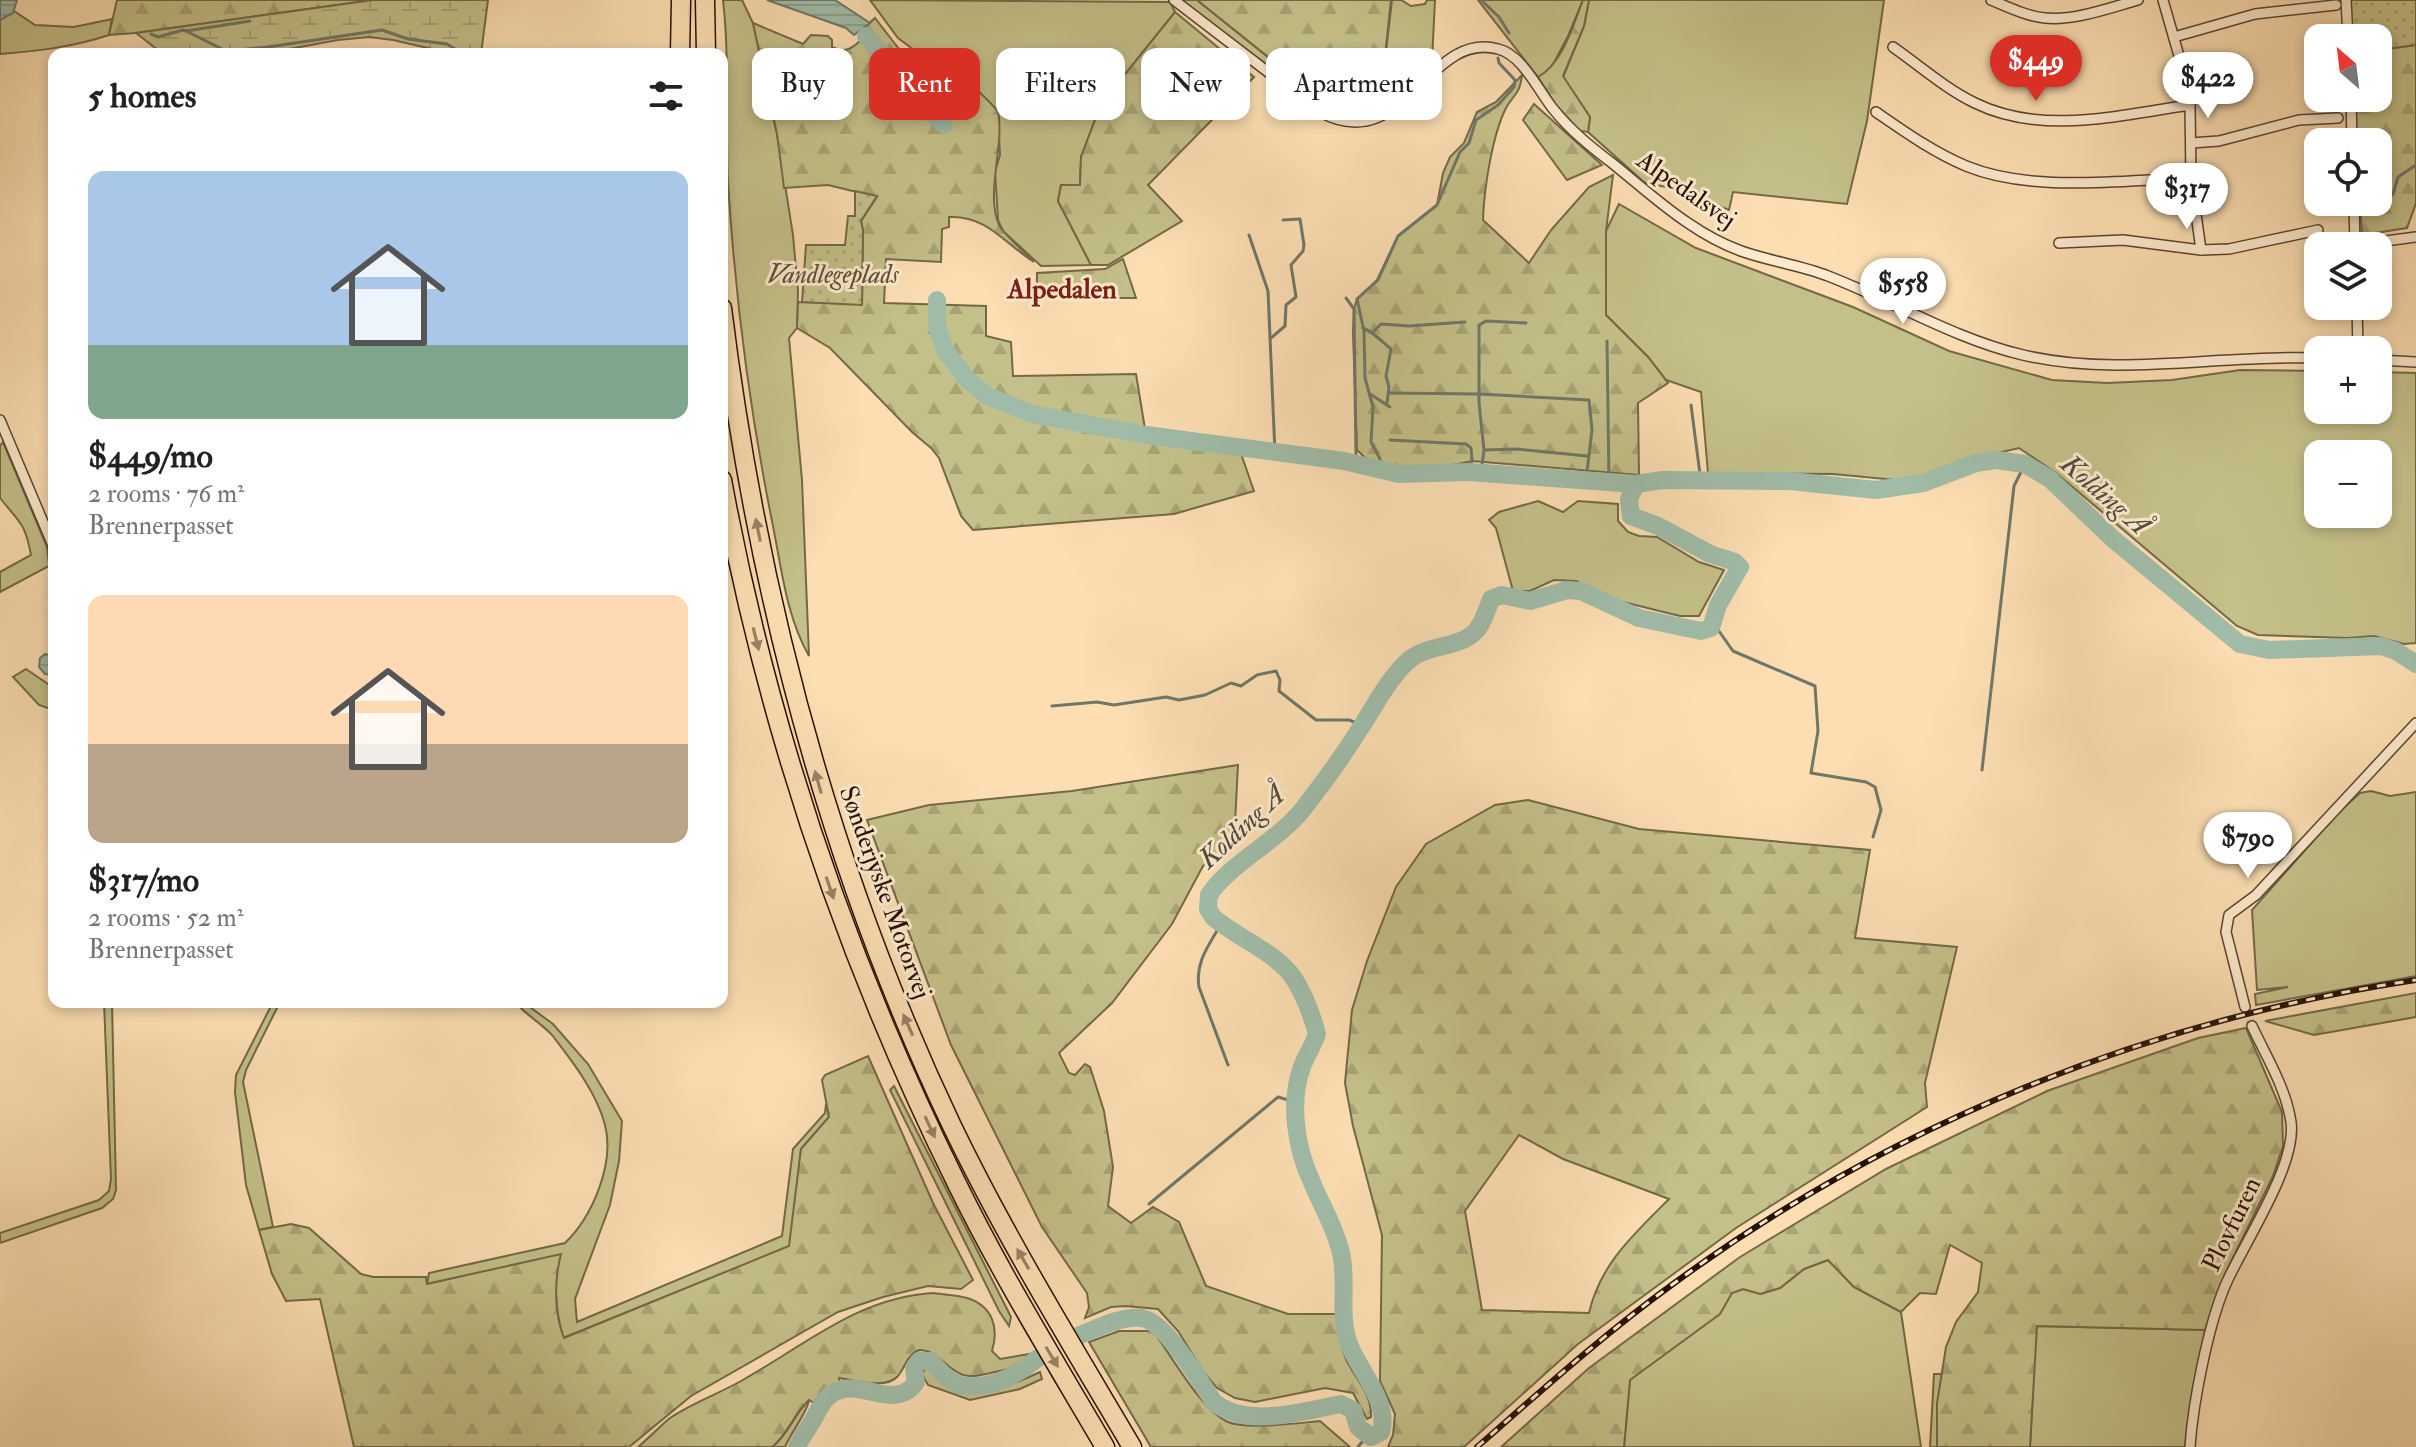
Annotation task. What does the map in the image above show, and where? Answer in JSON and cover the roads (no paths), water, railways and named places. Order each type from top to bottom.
[{"type":"highway","points":[[680,48],[681,0]]},
{"type":"highway","points":[[705,0],[706,48]]},
{"type":"highway","name":"Sønderjyske Motorvej","points":[[728,360],[770,594],[817,780],[881,963],[952,1125],[1004,1227],[1132,1447]]},
{"type":"highway","name":"Sønderjyske Motorvej","points":[[728,512],[739,572],[767,684],[799,795],[891,1044],[957,1185],[1016,1295],[1105,1447]]},
{"type":"street","name":"Alpedalsvej","points":[[1174,0],[1320,112],[1343,123],[1360,124],[1396,107],[1446,61],[1462,52],[1500,49],[1516,61],[1553,109],[1595,150],[1661,203],[1714,239],[1741,251],[1836,279],[1984,344],[2024,356],[2070,363],[2125,366],[2304,358]]},
{"type":"street","points":[[1991,0],[2019,12],[2046,18],[2138,0]]},
{"type":"street","points":[[2163,0],[2190,105],[2191,178],[2201,250]]},
{"type":"street","points":[[2174,37],[2255,14],[2341,2],[2345,24]]},
{"type":"street","points":[[1893,47],[1976,104],[2023,118],[2088,120],[2190,105]]},
{"type":"street","points":[[1876,112],[1930,149],[1967,167],[2008,178],[2038,182],[2191,178]]},
{"type":"street","points":[[2191,143],[2219,141],[2299,120],[2338,118]]},
{"type":"street","points":[[2059,243],[2123,240],[2201,250],[2229,249],[2318,230]]},
{"type":"street","points":[[2392,240],[2416,237]]},
{"type":"street","points":[[2392,361],[2416,362]]},
{"type":"street","points":[[0,420],[48,534]]},
{"type":"street","points":[[2245,1007],[2226,932],[2229,915],[2256,895],[2416,723]]},
{"type":"street","name":"Plovfuren","points":[[2190,1447],[2213,1321],[2225,1285],[2281,1171],[2291,1142],[2291,1123],[2284,1095],[2252,1026]]},
{"type":"waterway","points":[[1481,0],[1499,17],[1509,33]]},
{"type":"waterway","points":[[151,34],[158,37],[183,30],[250,21]]},
{"type":"waterway","points":[[258,48],[382,30],[453,48]]},
{"type":"waterway","points":[[186,31],[220,48]]},
{"type":"waterway","points":[[866,36],[944,125]]},
{"type":"waterway","points":[[1378,471],[1380,459],[1371,442],[1373,407],[1365,378],[1364,331],[1357,299],[1378,280],[1398,236],[1437,205],[1460,152],[1469,143],[1476,120],[1498,105],[1514,87],[1515,80],[1498,58]]},
{"type":"waterway","points":[[2392,195],[2398,177],[2416,165]]},
{"type":"waterway","points":[[1271,338],[1285,326],[1286,305],[1296,297],[1291,265],[1303,251],[1304,245],[1300,219],[1283,220]]},
{"type":"waterway","points":[[1249,235],[1268,291],[1275,453]]},
{"type":"waterway","points":[[1346,298],[1354,309],[1356,455],[1362,465]]},
{"type":"waterway","name":"Kolding Å","points":[[937,300],[937,326],[945,350],[966,378],[987,396],[1032,414],[1146,435],[1344,461],[1399,474],[1468,472],[1636,484],[1663,480],[1790,481],[1876,490],[1923,483],[1976,463],[1996,460],[2025,464],[2050,479],[2113,539],[2240,644],[2269,650],[2381,646],[2396,651],[2416,664]]},
{"type":"waterway","points":[[1481,473],[1484,450],[1479,403],[1479,325],[1486,321],[1526,323]]},
{"type":"waterway","points":[[1373,332],[1381,324],[1409,326],[1465,322]]},
{"type":"waterway","points":[[1363,328],[1391,349],[1386,376],[1389,387],[1387,403]]},
{"type":"waterway","points":[[1607,341],[1609,483]]},
{"type":"waterway","points":[[1389,393],[1589,400],[1592,430],[1586,480]]},
{"type":"waterway","points":[[1370,394],[1390,407]]},
{"type":"waterway","points":[[1691,405],[1701,482]]},
{"type":"waterway","points":[[1390,440],[1466,444],[1471,448],[1472,460],[1468,472]]},
{"type":"waterway","points":[[1484,450],[1516,449],[1587,456]]},
{"type":"waterway","points":[[1982,770],[2014,486],[2025,464]]},
{"type":"waterway","name":"Kolding Å","points":[[1080,1335],[1118,1321],[1141,1318],[1161,1329],[1214,1402],[1227,1410],[1242,1415],[1275,1416],[1341,1404],[1353,1410],[1358,1427],[1371,1437],[1381,1432],[1381,1409],[1346,1333],[1343,1264],[1338,1243],[1306,1167],[1298,1139],[1296,1094],[1302,1067],[1317,1034],[1313,1019],[1293,977],[1266,952],[1213,917],[1208,909],[1209,895],[1229,873],[1293,821],[1342,757],[1402,667],[1425,651],[1460,641],[1475,632],[1491,599],[1502,595],[1530,601],[1567,590],[1581,591],[1639,618],[1701,631],[1711,628],[1718,605],[1740,567],[1735,562],[1710,554],[1658,526],[1631,516],[1629,499],[1636,484]]},
{"type":"waterway","points":[[1714,624],[1733,651],[1815,686],[1818,731],[1811,773],[1866,782],[1875,787],[1881,810],[1873,837]]},
{"type":"waterway","points":[[1052,706],[1097,702],[1114,705],[1166,697],[1179,700],[1205,695],[1231,683],[1241,686],[1257,675],[1276,671],[1280,680],[1279,691],[1316,720],[1349,720],[1362,725]]},
{"type":"waterway","points":[[1221,924],[1204,954],[1198,978],[1228,1065]]},
{"type":"waterway","points":[[1149,1204],[1278,1097],[1295,1102]]},
{"type":"waterway","name":"Kolding Å","points":[[797,1447],[822,1403],[837,1391],[848,1388],[896,1395],[907,1391],[916,1382],[914,1368],[919,1361],[931,1361],[944,1376],[957,1384],[982,1386],[1012,1376],[1038,1358]]},
{"type":"waterway","points":[[1358,1447],[1367,1436]]},
{"type":"tunnel","points":[[2245,1007],[2252,1026]]},
{"type":"railway","points":[[1477,1447],[1598,1343],[1673,1284],[1757,1227],[1843,1175],[1933,1128],[2026,1087],[2121,1052],[2218,1022],[2316,998],[2416,980]]},
{"type":"district","name":"Alpedalen","points":[[1062,288]]},
{"type":"park label","name":"Vandlegeplads","points":[[833,274]]}]
